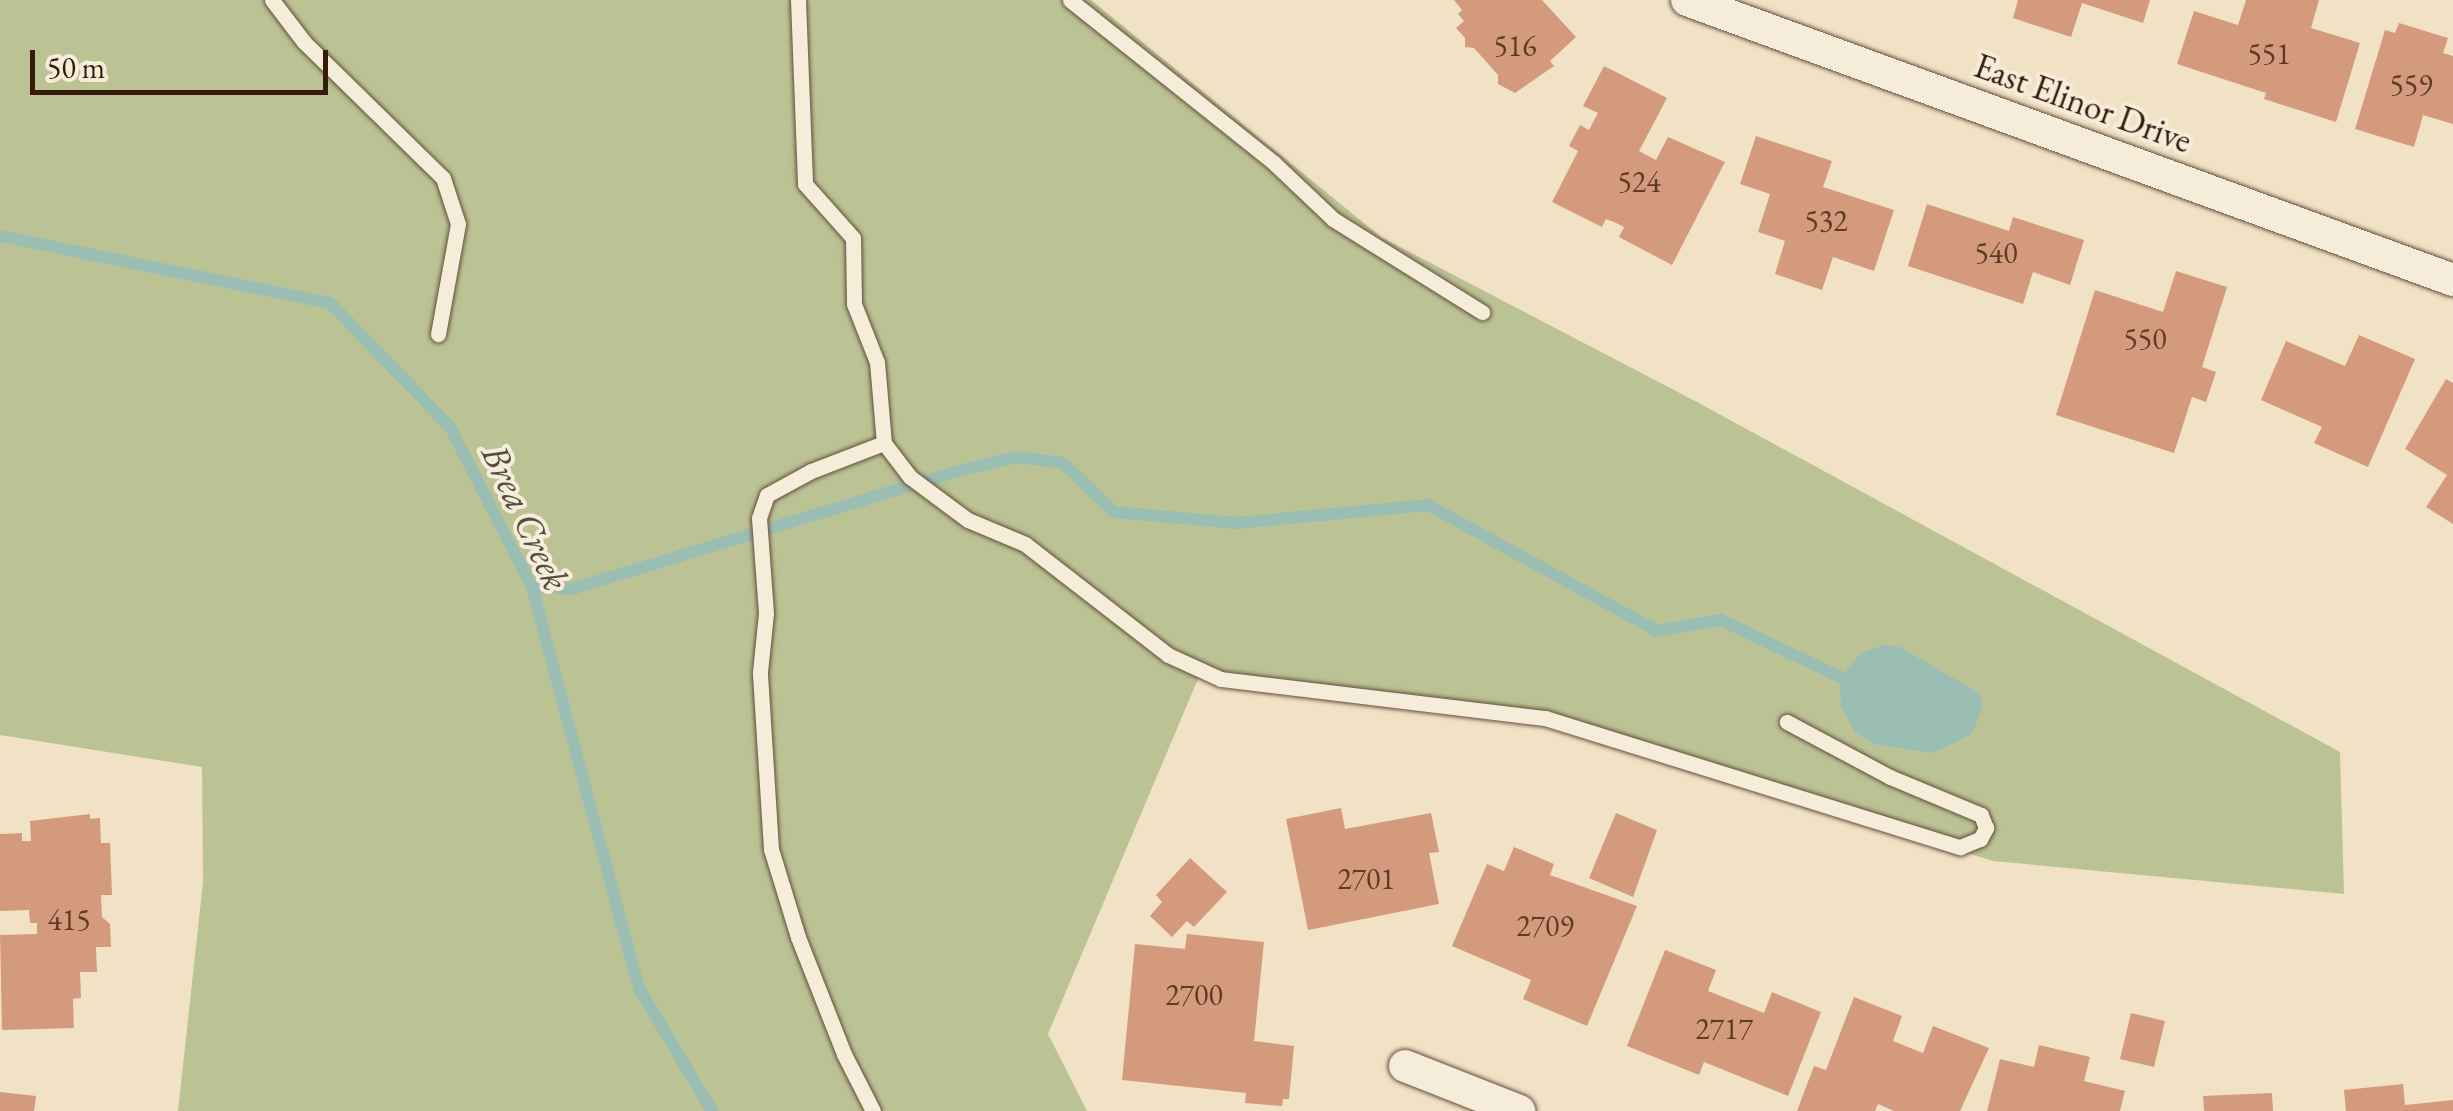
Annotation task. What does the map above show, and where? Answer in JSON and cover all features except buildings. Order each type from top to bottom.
[{"type":"street","name":"East Elinor Drive","points":[[1686,0],[2453,280]]},
{"type":"street","points":[[1405,1066],[1519,1111]]},
{"type":"lane","points":[[272,0],[304,42],[443,178],[458,224],[438,334]]},
{"type":"lane","points":[[798,0],[804,184],[853,238],[854,304],[877,362],[884,443],[910,477],[968,520],[1025,544],[1168,655],[1221,679],[1545,718],[1960,847],[1980,839],[1986,828],[1981,814],[1890,776],[1788,722]]},
{"type":"lane","points":[[1070,0],[1274,162],[1333,219],[1482,312]]},
{"type":"lane","points":[[873,1111],[844,1054],[798,937],[771,849],[760,672],[766,613],[759,518],[767,495],[811,471],[884,443]]},
{"type":"green space","points":[[0,0],[1091,0],[1381,237],[1697,402],[2340,752],[2344,894],[1993,861],[1541,722],[1341,702],[1198,679],[1048,1034],[1087,1111],[178,1111],[203,882],[202,767],[0,735]]},
{"type":"water","points":[[1884,645],[1900,647],[1979,693],[1983,706],[1972,734],[1933,753],[1873,744],[1855,732],[1841,707],[1840,677],[1861,653]]},
{"type":"waterway","name":"Brea Creek","points":[[0,236],[330,303],[450,427],[532,587],[639,988],[712,1111]]},
{"type":"waterway","points":[[532,587],[572,589],[954,472],[1017,457],[1063,463],[1114,512],[1237,523],[1428,505],[1657,631],[1721,620],[1840,677]]}]
